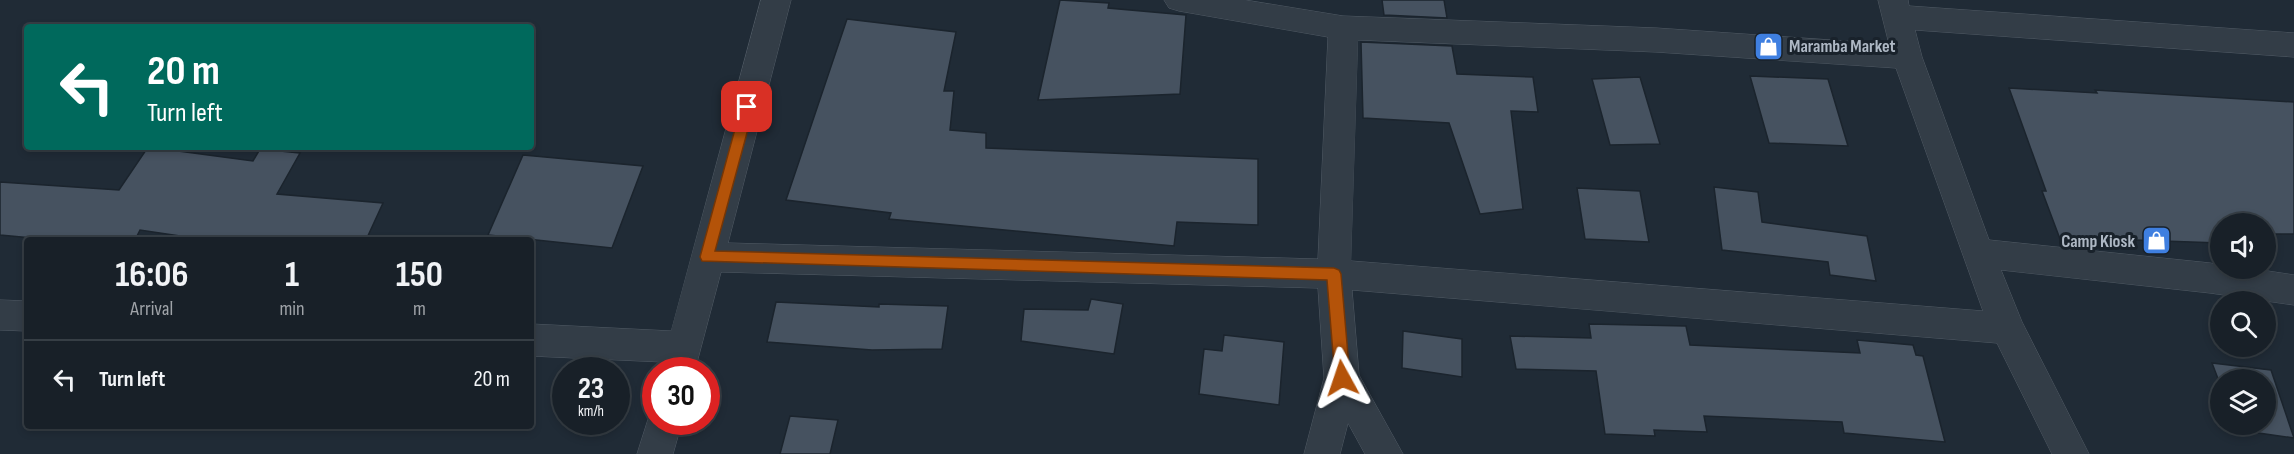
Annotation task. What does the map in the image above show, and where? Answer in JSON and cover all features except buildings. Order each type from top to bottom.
[{"type":"street","points":[[682,357],[776,0]]},
{"type":"street","points":[[1179,0],[1343,28],[1656,40],[1906,57]]},
{"type":"street","points":[[2071,454],[2007,328],[1977,253],[1906,57],[1896,8],[2294,45]]},
{"type":"street","points":[[1322,454],[1342,378],[1334,274],[1343,28]]},
{"type":"street","points":[[1977,253],[2210,278],[2294,290]]},
{"type":"street","points":[[707,257],[1334,274],[2007,328]]},
{"type":"street","points":[[0,315],[24,316]]},
{"type":"street","points":[[534,340],[665,357]]},
{"type":"street","points":[[1342,378],[1385,454]]},
{"type":"street","points":[[655,454],[660,435]]},
{"type":"place","name":"Maramba Market","points":[[1768,46]]},
{"type":"place","name":"Camp Kiosk","points":[[2156,241]]},
{"type":"route","points":[[747,107],[707,257],[1334,274],[1342,378]]}]
